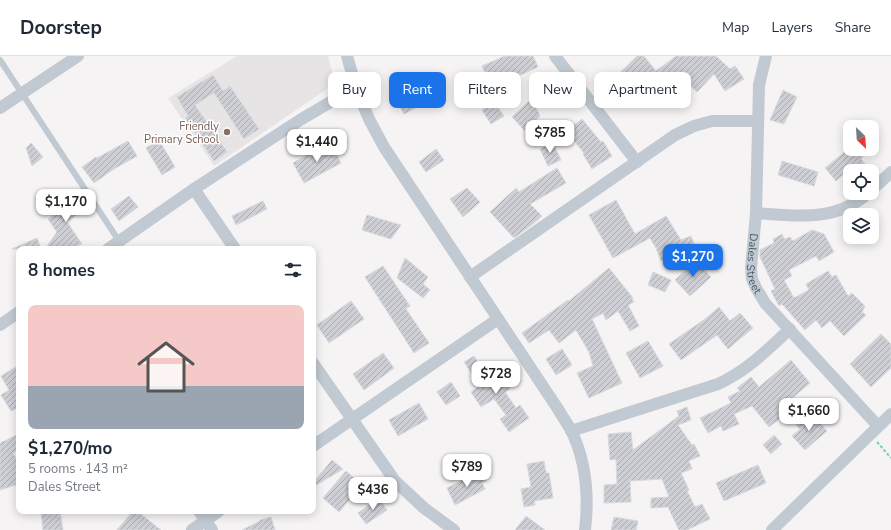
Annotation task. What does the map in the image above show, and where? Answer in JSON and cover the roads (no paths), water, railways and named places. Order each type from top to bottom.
[{"type":"street","points":[[0,108],[78,56]]},
{"type":"street","points":[[347,56],[352,72]]},
{"type":"street","points":[[555,56],[636,162]]},
{"type":"street","name":"Dales Street","points":[[766,56],[759,85],[756,213],[751,268],[752,279],[760,296],[790,329],[874,430]]},
{"type":"street","points":[[113,246],[194,189],[328,104]]},
{"type":"street","points":[[365,108],[384,147],[556,406],[571,431],[581,457],[586,486],[587,511],[585,530]]},
{"type":"street","points":[[470,277],[675,135],[694,126],[712,121],[758,120]]},
{"type":"street","points":[[879,183],[891,172]]},
{"type":"street","points":[[194,189],[233,246]]},
{"type":"street","points":[[756,213],[791,216],[819,215],[836,211],[851,205],[858,200]]},
{"type":"street","points":[[0,325],[16,314]]},
{"type":"street","points":[[316,444],[498,319]]},
{"type":"street","points":[[571,431],[718,384],[734,377],[748,368],[790,329]]},
{"type":"street","points":[[316,367],[395,481],[424,508],[454,530]]},
{"type":"street","points":[[772,530],[891,414]]},
{"type":"street","points":[[192,530],[214,514]]},
{"type":"lane","points":[[0,60],[119,242]]},
{"type":"place","name":"Friendly Primary School","points":[[227,132]]}]
